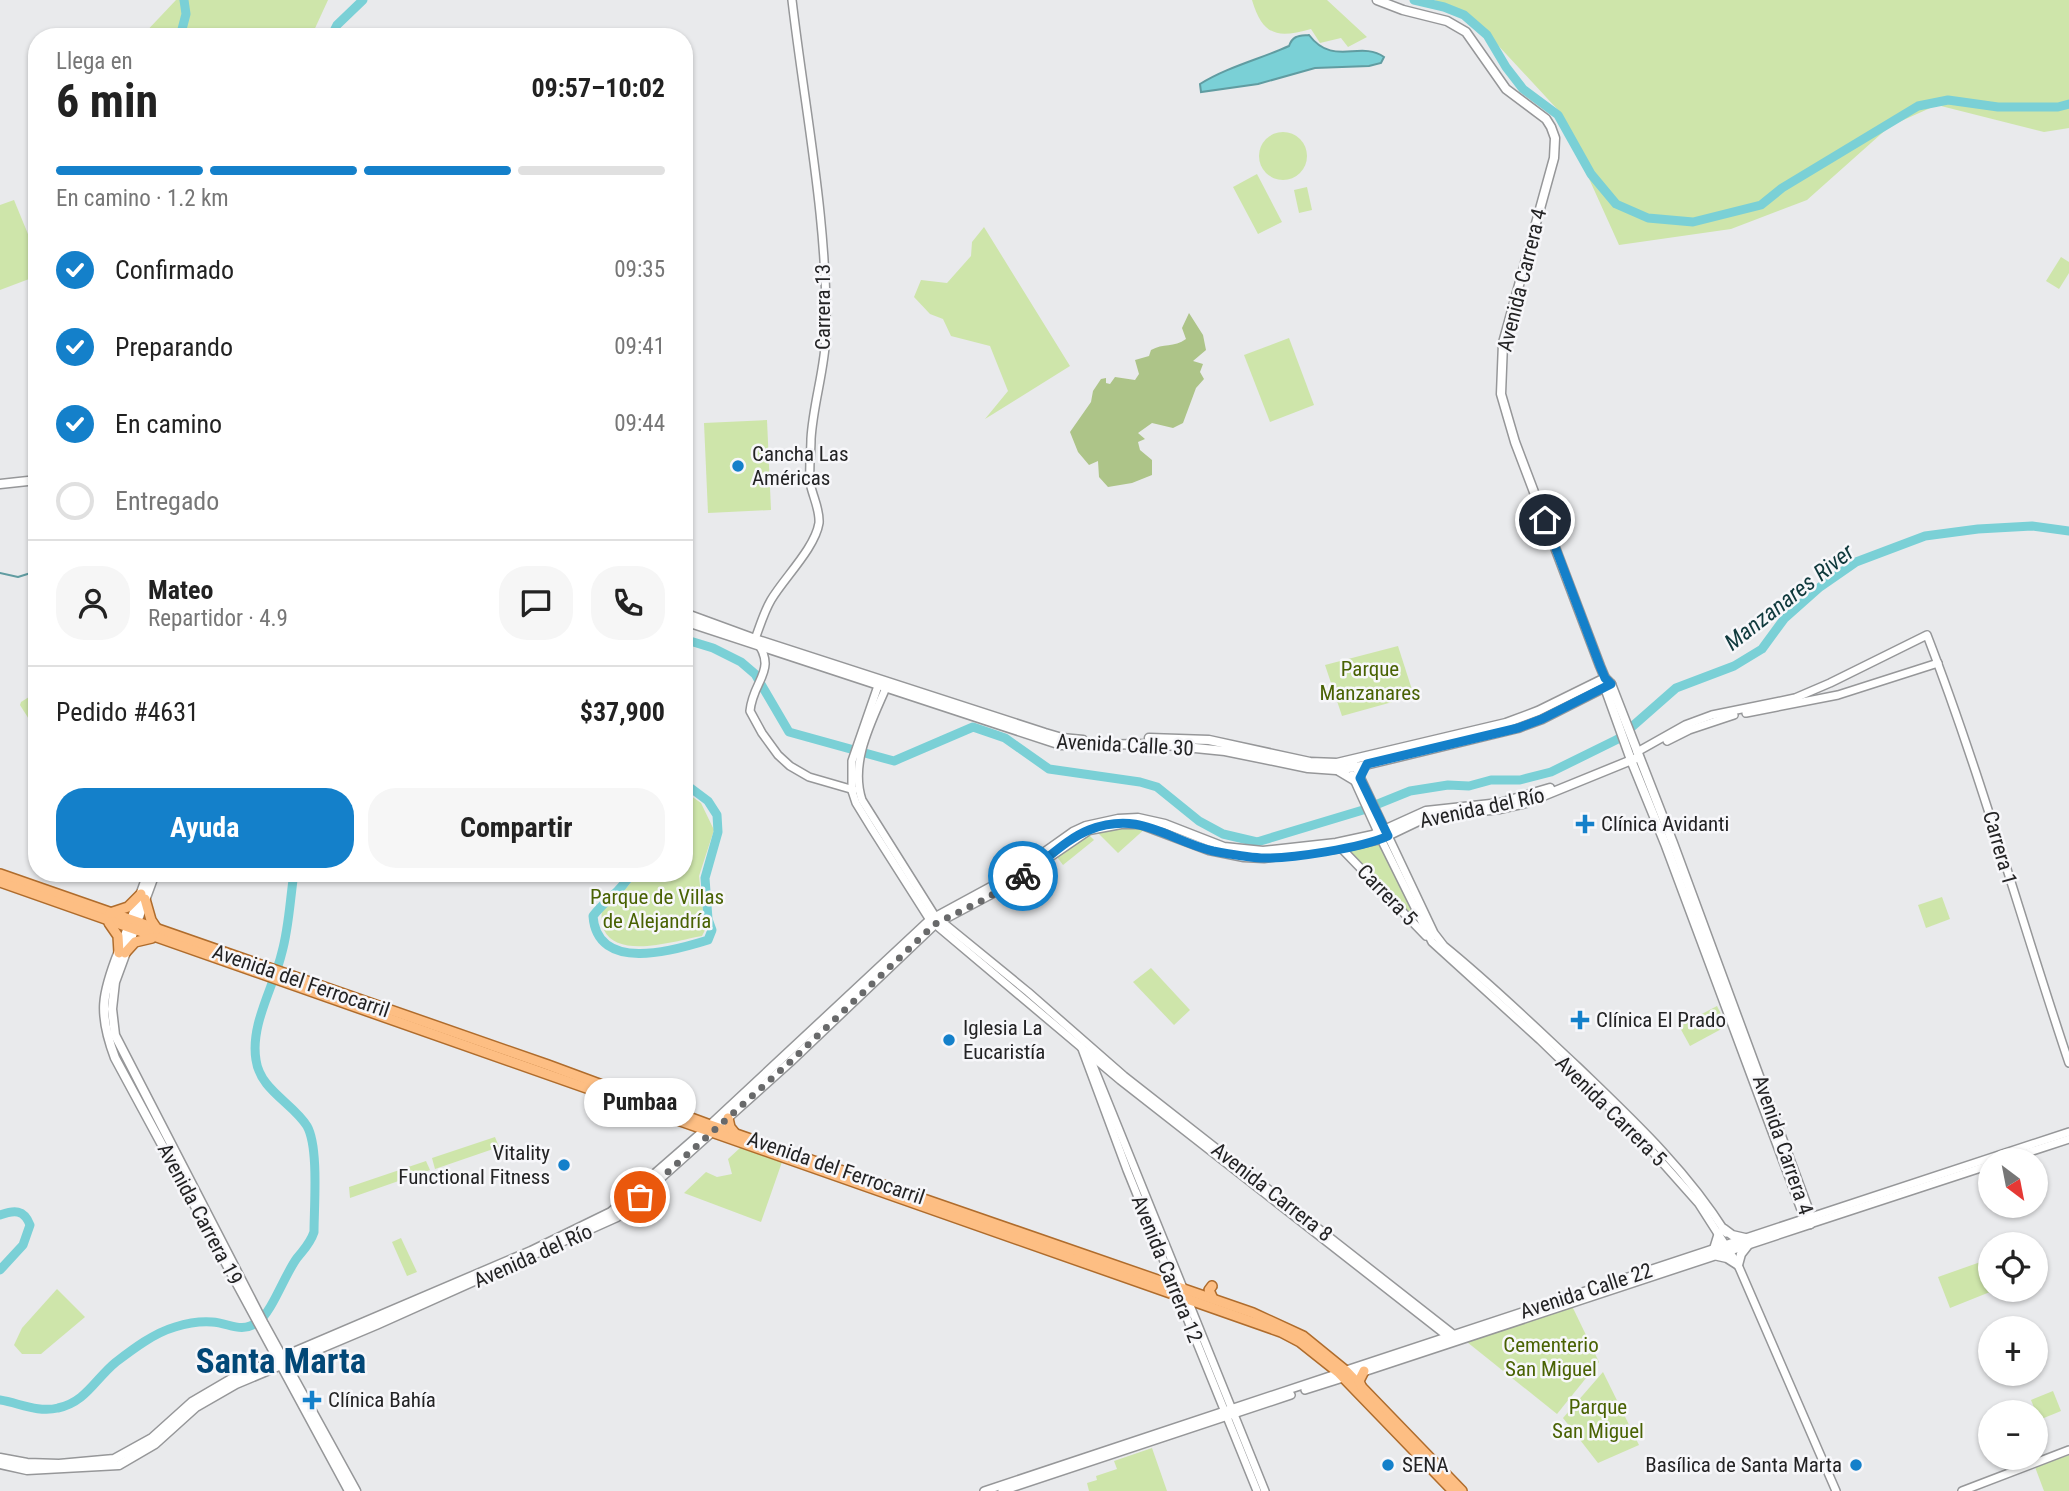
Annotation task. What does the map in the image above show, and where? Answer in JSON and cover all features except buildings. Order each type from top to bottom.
[{"type":"main road","name":"Avenida Carrera 4","points":[[1377,0],[1403,10],[1447,21],[1466,32],[1506,89],[1546,119],[1555,138],[1554,158],[1503,343],[1502,394],[1515,442],[1809,1220]]},
{"type":"main road","points":[[0,481],[28,478]]},
{"type":"main road","name":"Avenida Calle 30","points":[[693,616],[1061,745],[1155,744],[1216,749],[1296,767],[1336,770],[1506,723],[1606,684]]},
{"type":"main road","name":"Avenida Calle 30","points":[[693,624],[762,648],[1062,738],[1209,740],[1310,762],[1367,764],[1518,728],[1542,719],[1606,684]]},
{"type":"main road","name":"Avenida Carrera 4","points":[[1606,684],[1607,698],[1615,707]]},
{"type":"main road","points":[[1591,694],[1600,694],[1607,698]]},
{"type":"main road","name":"Avenida del Río","points":[[711,1129],[728,1118],[935,920],[1010,884],[1077,836],[1104,826],[1121,824],[1150,826],[1209,850],[1244,857],[1264,858],[1341,848],[1383,835],[1426,811],[1500,803],[1524,797],[1634,756]]},
{"type":"main road","points":[[1336,770],[1357,779],[1367,764]]},
{"type":"main road","name":"Avenida del Río","points":[[0,1464],[27,1470],[118,1465],[155,1444],[197,1407],[218,1394],[281,1362],[589,1223],[618,1207],[711,1129],[935,920],[1012,876],[1073,832],[1100,821],[1131,818],[1152,821],[1211,843],[1245,851],[1336,843],[1383,835]]},
{"type":"main road","name":"Avenida del Ferrocarril","points":[[0,874],[106,916]]},
{"type":"main road","name":"Avenida del Ferrocarril","points":[[0,882],[548,1065],[711,1129],[1281,1332],[1345,1374],[1453,1491]]},
{"type":"main road","points":[[146,882],[143,897],[157,934],[135,942],[122,953],[118,936],[106,916],[143,897],[150,882]]},
{"type":"main road","name":"Avenida Carrera 19","points":[[143,897],[122,953],[113,994],[112,1023],[115,1035],[261,1325],[349,1491]]},
{"type":"main road","points":[[728,1118],[730,1128],[735,1133]]},
{"type":"main road","name":"Avenida del Ferrocarril","points":[[711,1129],[735,1133],[1041,1238],[1174,1286],[1183,1296],[1213,1299],[1253,1313],[1303,1336],[1361,1387],[1462,1491]]},
{"type":"main road","name":"Avenida Calle 22","points":[[1345,1374],[1364,1371],[1454,1338],[1809,1220]]},
{"type":"main road","points":[[1721,1231],[1748,1241],[1738,1265],[1714,1253],[1721,1231]]},
{"type":"main road","points":[[1212,1286],[1209,1290],[1213,1299]]},
{"type":"main road","name":"Avenida Calle 22","points":[[1345,1374],[1433,1342],[1454,1338]]},
{"type":"main road","name":"Avenida del Río","points":[[0,1458],[27,1464],[114,1459],[152,1438],[191,1402],[214,1388],[281,1362]]},
{"type":"main road","name":"Avenida Carrera 19","points":[[281,1362],[356,1491]]},
{"type":"main road","points":[[1361,1387],[1359,1381],[1364,1371]]},
{"type":"street","name":"Carrera 13","points":[[755,639],[770,603],[789,572],[807,552],[819,524],[810,475],[812,414],[826,336],[824,272],[807,103],[792,0]]},
{"type":"street","name":"Carrera 1","points":[[1927,635],[1982,789],[2032,954],[2069,1063]]},
{"type":"street","name":"Avenida del Río","points":[[1634,756],[1685,725],[1712,715],[1786,700],[1819,688],[1927,635]]},
{"type":"street","points":[[755,639],[766,658],[765,674],[754,693],[750,711],[762,733],[790,766],[809,777],[855,790],[855,762],[883,684]]},
{"type":"street","name":"Avenida del Río","points":[[1634,756],[1713,720],[1838,695],[1938,663]]},
{"type":"street","name":"Avenida Carrera 5","points":[[1351,764],[1383,835],[1434,933],[1444,946],[1536,1028],[1642,1129],[1687,1177],[1731,1247],[1836,1491]]},
{"type":"street","name":"Avenida Carrera 8","points":[[855,790],[935,920],[1081,1044],[1454,1338]]},
{"type":"street","name":"Avenida Carrera 5","points":[[1383,835],[1432,942],[1540,1040],[1636,1133],[1721,1231]]},
{"type":"street","name":"Carrera 5","points":[[1341,848],[1432,942]]},
{"type":"street","name":"Avenida Carrera 12","points":[[1081,1044],[1088,1052],[1257,1491]]},
{"type":"street","name":"Avenida Carrera 12","points":[[1081,1044],[1174,1286]]},
{"type":"street","name":"Avenida Carrera 8","points":[[1088,1052],[1433,1326],[1454,1338]]},
{"type":"street","name":"Avenida Calle 22","points":[[1809,1220],[2069,1132]]},
{"type":"street","points":[[2042,1148],[2069,1139]]},
{"type":"street","name":"Avenida Calle 22","points":[[1809,1220],[1978,1169]]},
{"type":"street","points":[[1433,1326],[1437,1334],[1433,1342]]},
{"type":"street","name":"Avenida Calle 22","points":[[1002,1491],[1345,1374]]},
{"type":"street","name":"Avenida Calle 22","points":[[984,1491],[1228,1413]]},
{"type":"street","name":"Avenida Carrera 12","points":[[1228,1413],[1265,1491]]},
{"type":"street","points":[[1962,1491],[2069,1450]]},
{"type":"green space","points":[[176,0],[328,0],[315,28],[150,28]]},
{"type":"green space","points":[[1252,0],[1327,0],[1367,37],[1348,47],[1341,38],[1320,43],[1311,29],[1281,34],[1273,32],[1261,21]]},
{"type":"green space","points":[[1434,0],[2069,0],[2069,128],[2044,132],[1937,105],[1890,126],[1807,200],[1731,229],[1619,245],[1558,110],[1469,14]]},
{"type":"green space","points":[[1283,132],[1300,139],[1307,156],[1300,173],[1283,180],[1266,173],[1259,156],[1266,139]]},
{"type":"green space","points":[[1257,174],[1282,222],[1258,234],[1233,187]]},
{"type":"green space","points":[[1307,187],[1312,210],[1299,213],[1294,190]]},
{"type":"green space","points":[[14,200],[28,234],[28,279],[0,290],[0,205]]},
{"type":"green space","points":[[984,227],[1070,366],[985,419],[1008,391],[990,346],[951,336],[943,319],[930,314],[914,297],[921,280],[947,283],[971,256],[972,242]]},
{"type":"green space","points":[[2061,257],[2069,262],[2069,273],[2059,289],[2046,281]]},
{"type":"green space","points":[[1189,313],[1203,335],[1206,350],[1193,361],[1203,364],[1200,372],[1204,379],[1196,388],[1183,423],[1173,428],[1152,423],[1138,433],[1145,439],[1138,442],[1140,450],[1152,460],[1152,475],[1132,483],[1108,487],[1099,477],[1098,461],[1089,465],[1078,452],[1070,432],[1091,402],[1093,391],[1101,379],[1106,378],[1106,383],[1110,384],[1115,377],[1135,380],[1139,374],[1135,360],[1149,356],[1155,348],[1177,344],[1186,339],[1182,328]]},
{"type":"green space","points":[[1289,338],[1314,405],[1270,422],[1244,355]]},
{"type":"green space","name":"Cancha Las Américas","points":[[767,420],[771,510],[708,513],[704,423]]},
{"type":"green space","name":"Parque Manzanares","points":[[1398,646],[1414,696],[1342,716],[1325,665]]},
{"type":"green space","points":[[28,698],[28,718],[20,705]]},
{"type":"green space","name":"Parque de Villas de Alejandría","points":[[693,797],[701,803],[714,830],[699,876],[705,930],[702,936],[649,946],[622,944],[611,939],[604,930],[603,909],[631,882],[693,882]]},
{"type":"green space","points":[[1124,825],[1147,827],[1118,853],[1097,832]]},
{"type":"green space","points":[[1089,835],[1094,840],[1063,865],[1057,857]]},
{"type":"green space","points":[[1381,842],[1421,926],[1346,850]]},
{"type":"green space","points":[[1942,897],[1950,919],[1926,928],[1918,905]]},
{"type":"green space","points":[[1151,968],[1190,1010],[1174,1025],[1133,982]]},
{"type":"green space","points":[[1717,1006],[1727,1026],[1690,1046],[1679,1026]]},
{"type":"green space","points":[[495,1137],[499,1147],[435,1169],[432,1158]]},
{"type":"green space","points":[[741,1147],[782,1162],[761,1222],[684,1193],[706,1172],[717,1177],[732,1174],[728,1159]]},
{"type":"green space","points":[[426,1161],[430,1170],[350,1198],[349,1187]]},
{"type":"green space","points":[[401,1238],[417,1272],[407,1276],[392,1242]]},
{"type":"green space","points":[[1978,1263],[1978,1297],[1950,1308],[1938,1277]]},
{"type":"green space","points":[[57,1289],[85,1317],[41,1354],[22,1354],[14,1345],[22,1328]]},
{"type":"green space","name":"Cementerio San Miguel","points":[[1572,1306],[1599,1362],[1557,1414],[1467,1342]]},
{"type":"green space","name":"Parque San Miguel","points":[[1603,1372],[1639,1445],[1598,1463],[1563,1418]]},
{"type":"green space","points":[[2053,1391],[2061,1411],[2048,1416],[2048,1400],[2031,1400]]},
{"type":"green space","points":[[1152,1448],[1167,1491],[1089,1491],[1087,1483],[1097,1480],[1096,1476],[1117,1469],[1114,1461]]},
{"type":"green space","points":[[2069,1455],[2069,1491],[2044,1491],[2036,1470],[2048,1470],[2048,1462]]},
{"type":"water","points":[[1309,35],[1327,50],[1375,52],[1384,57],[1381,63],[1369,66],[1315,68],[1258,84],[1201,92],[1200,84],[1210,78],[1289,46],[1297,37]]},
{"type":"waterway","points":[[182,28],[186,14],[184,0]]},
{"type":"waterway","points":[[336,28],[363,0]]},
{"type":"waterway","points":[[1414,0],[1464,15],[1487,35],[1523,89],[1558,115],[1591,174],[1616,204],[1648,218],[1693,222],[1761,205],[1782,188],[1918,106],[1948,100],[1998,107],[2058,107],[2069,104]]},
{"type":"waterway","name":"Manzanares River","points":[[693,642],[713,648],[741,662],[755,674],[789,732],[894,761],[973,727],[1005,738],[1049,769],[1140,782],[1157,787],[1199,821],[1223,834],[1257,842],[1363,810],[1410,791],[1448,785],[1469,786],[1491,780],[1520,780],[1551,772],[1618,739],[1676,688],[1734,666],[1762,649],[1784,619],[1820,587],[1856,562],[1925,536],[2032,526],[2069,531]]},
{"type":"waterway","points":[[0,573],[18,577],[28,574]]},
{"type":"waterway","name":"Manzanares River","points":[[625,882],[593,916],[598,934],[608,945],[622,952],[639,954],[676,949],[708,940],[712,930],[708,919],[705,878],[718,832],[717,815],[708,801],[693,790]]},
{"type":"waterway","name":"Manzanares River","points":[[0,1400],[36,1408],[51,1409],[68,1405],[90,1389],[116,1362],[159,1333],[184,1324],[218,1323],[240,1328],[258,1322],[268,1310],[292,1265],[311,1240],[314,1232],[315,1177],[311,1136],[301,1118],[264,1080],[256,1060],[255,1046],[259,1019],[284,942],[293,882]]},
{"type":"waterway","name":"Manzanares River","points":[[0,1215],[22,1213],[30,1225],[23,1245],[0,1270]]},
{"type":"way so far","points":[[640,1197],[790,1062],[935,924],[1023,876]]},
{"type":"place","name":"Cancha Las Américas","points":[[738,466]]},
{"type":"place","name":"Clínica Avidanti","points":[[1585,824]]},
{"type":"place","name":"Clínica El Prado","points":[[1580,1020]]},
{"type":"place","name":"Iglesia La Eucaristía","points":[[949,1040]]},
{"type":"place","name":"Vitality Functional Fitness","points":[[564,1165]]},
{"type":"place","name":"Pumbaa","points":[[640,1197]]},
{"type":"place","name":"Clínica Bahía","points":[[312,1400]]},
{"type":"place","name":"SENA","points":[[1388,1465]]},
{"type":"place","name":"Basílica de Santa Marta","points":[[1856,1465]]},
{"type":"district","name":"Santa Marta","points":[[281,1361]]},
{"type":"route","points":[[1023,876],[1077,836],[1089,830],[1121,824],[1150,826],[1209,850],[1244,857],[1264,858],[1341,848],[1381,839],[1388,836],[1360,778],[1367,764],[1518,728],[1542,719],[1611,684],[1600,666],[1545,520]]}]
